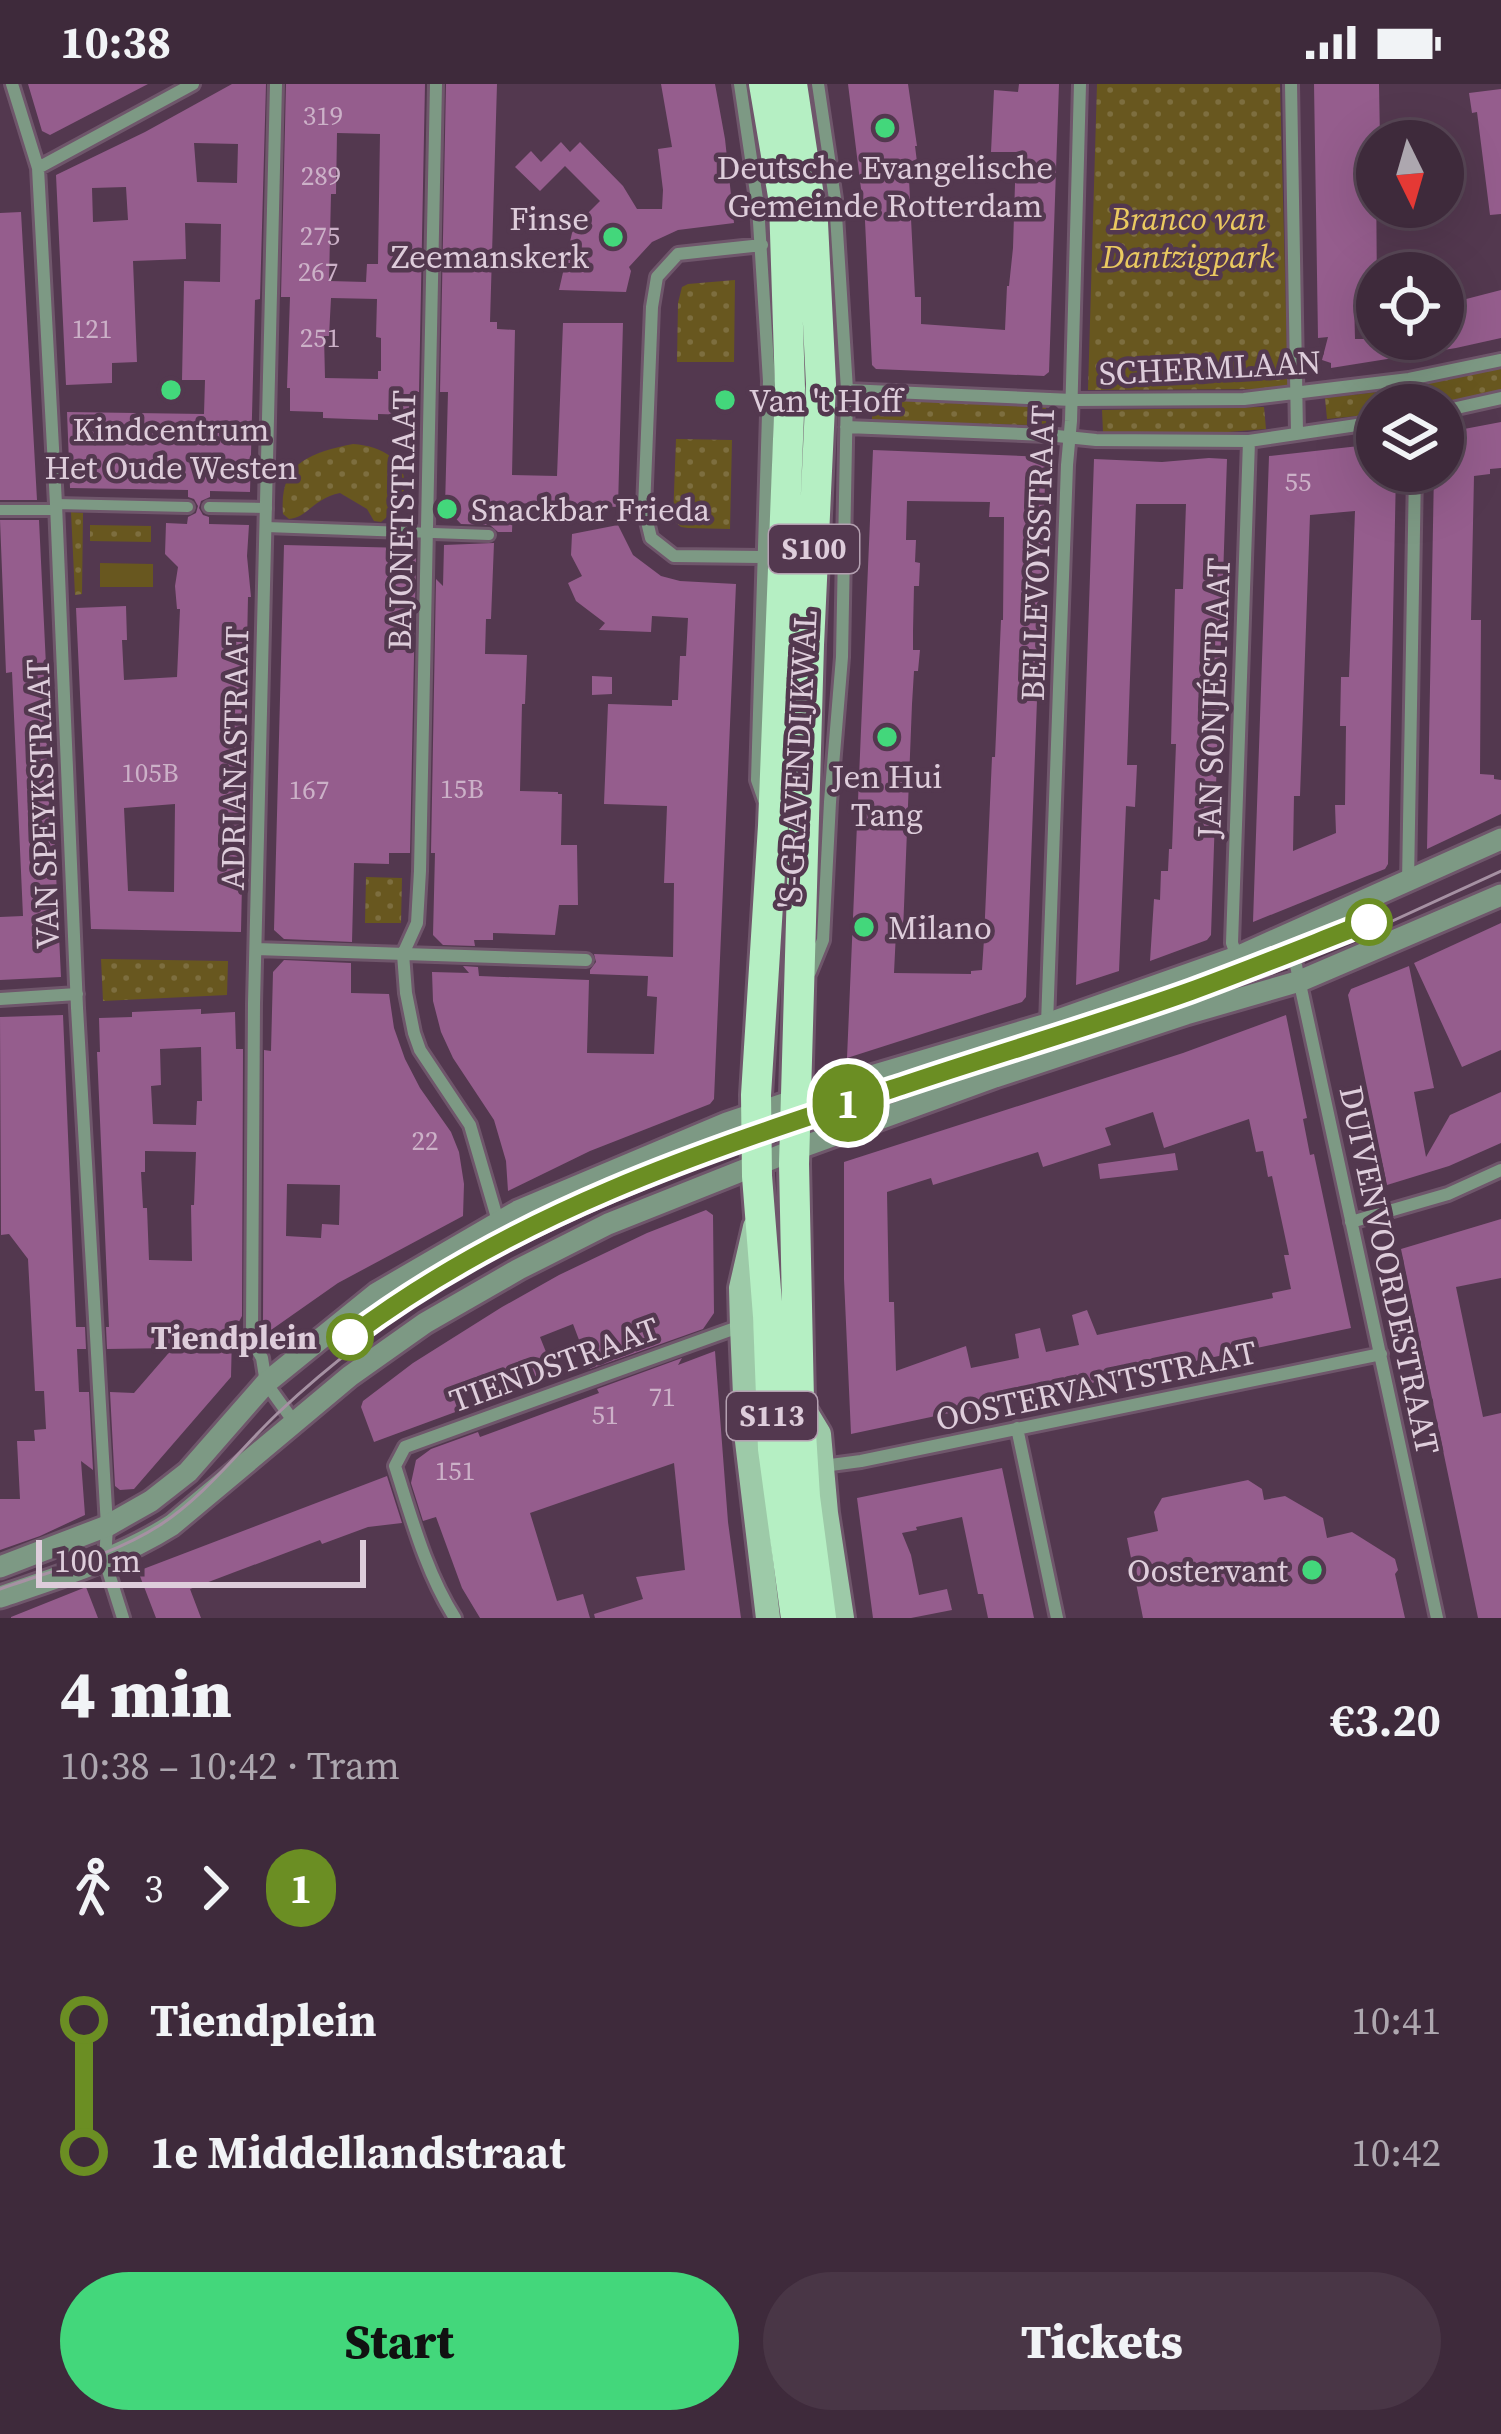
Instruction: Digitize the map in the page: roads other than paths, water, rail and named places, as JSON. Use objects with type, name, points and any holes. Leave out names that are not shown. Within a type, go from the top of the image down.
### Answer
[{"type":"main road","name":"'S-GRAVENDIJKWAL","points":[[756,1114],[790,388],[784,202],[764,84]]},
{"type":"main road","name":"'S-GRAVENDIJKWAL","points":[[792,84],[813,223],[821,384],[794,1150]]},
{"type":"main road","name":"S100","points":[[756,1114],[758,1213],[741,1288],[747,1441],[768,1618]]},
{"type":"main road","name":"S100","points":[[794,1150],[799,1401],[819,1434],[842,1618]]},
{"type":"main road","name":"S113","points":[[758,1213],[773,1449],[796,1618]]},
{"type":"main road","name":"S113","points":[[799,1401],[805,1496],[821,1618]]},
{"type":"street","name":"VAN SPEYKSTRAAT","points":[[12,84],[38,168],[76,994],[107,1526],[105,1561]]},
{"type":"street","points":[[38,168],[193,84]]},
{"type":"street","name":"ADRIANASTRAAT","points":[[276,84],[252,1330],[285,1430]]},
{"type":"street","name":"BAJONETSTRAAT","points":[[404,954],[417,923],[436,84]]},
{"type":"street","name":"'S-GRAVENDIJKWAL","points":[[740,84],[762,245],[769,381],[757,780],[773,826]]},
{"type":"street","name":"'S-GRAVENDIJKWAL","points":[[798,1003],[823,940],[842,657],[847,390],[836,199],[818,84]]},
{"type":"street","name":"BELLEVOYSSTRAAT","points":[[1047,1024],[1080,84]]},
{"type":"street","points":[[1292,84],[1297,432]]},
{"type":"street","points":[[762,245],[678,254],[657,277],[644,509],[651,538],[674,556],[762,557]]},
{"type":"street","name":"SCHERMLAAN","points":[[847,390],[1072,400],[1244,399],[1409,379],[1501,360]]},
{"type":"street","points":[[1464,406],[1501,398]]},
{"type":"street","name":"SCHERMLAAN","points":[[846,428],[1249,441],[1356,425]]},
{"type":"street","name":"JAN SONJÉSTRAAT","points":[[1237,957],[1232,943],[1249,441]]},
{"type":"street","points":[[1408,883],[1415,492]]},
{"type":"street","points":[[0,510],[188,507]]},
{"type":"street","points":[[209,507],[267,508]]},
{"type":"street","points":[[266,527],[489,535]]},
{"type":"street","points":[[0,1567],[107,1526],[151,1501],[188,1472],[266,1383],[377,1292],[498,1221],[616,1168],[756,1114],[1047,1024],[1237,957],[1501,839]]},
{"type":"street","points":[[0,1597],[105,1561],[172,1525],[350,1376],[424,1323],[608,1224],[794,1150],[1017,1070],[1300,981],[1501,895]]},
{"type":"street","name":"DUIVENVOORDESTRAAT","points":[[1289,933],[1438,1618]]},
{"type":"street","points":[[256,949],[586,960]]},
{"type":"street","points":[[404,954],[406,994],[420,1050],[470,1125],[498,1221]]},
{"type":"street","points":[[0,999],[76,994]]},
{"type":"street","points":[[1351,1222],[1448,1194],[1501,1170]]},
{"type":"street","name":"TIENDSTRAAT","points":[[455,1618],[414,1525],[395,1466],[405,1447],[742,1325]]},
{"type":"street","name":"OOSTERVANTSTRAAT","points":[[821,1466],[861,1462],[1381,1354]]},
{"type":"street","points":[[1017,1428],[1057,1618]]},
{"type":"street","points":[[105,1561],[123,1618]]},
{"type":"tram line","points":[[0,1589],[102,1554],[160,1525],[207,1486],[297,1395],[358,1345],[445,1286],[553,1229],[781,1137],[1268,975],[1501,871]]},
{"type":"tram line","name":"1","points":[[350,1337],[430,1280],[478,1254],[580,1202],[699,1153],[1188,992],[1369,922]]},
{"type":"place","name":"Deutsche Evangelische Gemeinde Rotterdam","points":[[885,128]]},
{"type":"place","name":"Finse Zeemanskerk","points":[[613,237]]},
{"type":"place","name":"Kindcentrum Het Oude Westen","points":[[171,390]]},
{"type":"place","name":"Van 't Hoff","points":[[725,400]]},
{"type":"place","name":"Snackbar Frieda","points":[[447,509]]},
{"type":"place","name":"Jen Hui Tang","points":[[887,737]]},
{"type":"place","name":"Milano","points":[[864,927]]},
{"type":"place","name":"Tiendplein","points":[[350,1337]]},
{"type":"place","name":"Oostervant","points":[[1312,1570]]},
{"type":"park label","name":"Branco van Dantzigpark","points":[[1188,237]]}]
